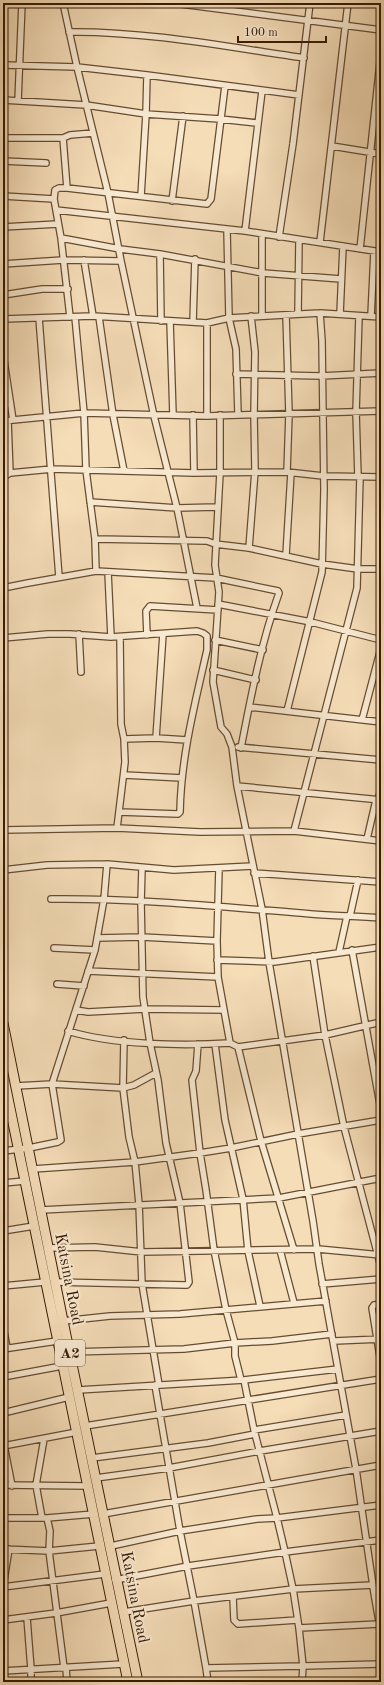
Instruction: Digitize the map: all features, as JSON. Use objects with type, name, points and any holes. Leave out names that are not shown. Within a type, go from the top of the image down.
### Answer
[{"type":"highway","name":"Katsina Road","points":[[3,1023],[138,1682]]},
{"type":"highway","name":"Katsina Road","points":[[3,1074],[7,1107],[18,1149],[94,1514],[123,1664],[128,1682]]},
{"type":"street","points":[[18,101],[22,3]]},
{"type":"street","points":[[63,3],[76,67],[94,133],[108,193],[154,416],[169,472],[197,608]]},
{"type":"street","points":[[173,3],[381,30]]},
{"type":"street","points":[[278,237],[293,144],[310,3]]},
{"type":"street","points":[[320,242],[348,3]]},
{"type":"street","points":[[69,32],[90,32],[161,38],[304,58]]},
{"type":"street","points":[[360,248],[381,52]]},
{"type":"street","points":[[3,65],[76,67],[299,95]]},
{"type":"street","points":[[141,196],[147,75]]},
{"type":"street","points":[[96,571],[95,539],[86,470],[84,413],[73,317],[54,199],[55,190],[59,188],[67,188],[207,204],[211,200],[225,86]]},
{"type":"street","points":[[245,231],[262,91]]},
{"type":"street","points":[[3,100],[86,105],[146,114],[257,123]]},
{"type":"street","points":[[172,201],[183,116]]},
{"type":"street","points":[[3,138],[63,138],[70,135],[94,133]]},
{"type":"street","points":[[63,138],[67,188]]},
{"type":"street","points":[[332,146],[381,154]]},
{"type":"street","points":[[3,161],[46,163]]},
{"type":"street","points":[[3,196],[54,199]]},
{"type":"street","points":[[56,210],[245,231],[381,252]]},
{"type":"street","points":[[3,227],[58,224]]},
{"type":"street","points":[[227,230],[227,266],[230,318],[236,349],[238,414]]},
{"type":"street","points":[[262,234],[262,316]]},
{"type":"street","points":[[61,238],[263,273],[340,279]]},
{"type":"street","points":[[298,314],[299,240]]},
{"type":"street","points":[[340,314],[340,279],[343,246]]},
{"type":"street","points":[[371,316],[374,251]]},
{"type":"street","points":[[160,254],[161,321]]},
{"type":"street","points":[[3,264],[63,260],[121,261]]},
{"type":"street","points":[[84,260],[96,316],[124,471]]},
{"type":"street","points":[[193,322],[195,260]]},
{"type":"street","points":[[3,294],[42,289],[68,289]]},
{"type":"street","points":[[3,319],[96,316],[208,323],[230,318],[251,316],[320,313],[381,317]]},
{"type":"street","points":[[287,711],[321,579],[323,476],[321,376],[322,341],[320,313]]},
{"type":"street","points":[[286,315],[289,414],[289,472],[286,555]]},
{"type":"street","points":[[249,548],[255,471],[255,352],[251,316]]},
{"type":"street","points":[[294,831],[315,754],[345,631],[355,602],[357,588],[359,477],[356,375],[359,316]]},
{"type":"street","points":[[39,318],[48,416],[59,577]]},
{"type":"street","points":[[170,321],[173,415]]},
{"type":"street","points":[[207,416],[208,323]]},
{"type":"street","points":[[3,354],[10,473]]},
{"type":"street","points":[[236,374],[321,376],[381,373]]},
{"type":"street","points":[[8,421],[84,413],[154,416],[207,416],[381,411]]},
{"type":"street","points":[[193,415],[194,473]]},
{"type":"street","points":[[220,415],[220,473],[215,544],[216,578],[219,592],[213,682],[221,727],[227,734],[232,747],[237,786],[262,909],[269,962],[318,1249],[322,1284],[334,1341],[349,1436],[356,1469],[381,1633]]},
{"type":"street","points":[[3,477],[10,473],[52,469],[194,473],[255,471],[289,472],[323,476],[381,477]]},
{"type":"street","points":[[90,502],[177,508],[217,507]]},
{"type":"street","points":[[95,539],[207,541],[215,544],[249,548],[286,555],[322,564],[358,569],[381,569]]},
{"type":"street","points":[[3,588],[96,571],[216,578],[278,591],[279,593],[262,650],[241,748]]},
{"type":"street","points":[[108,572],[111,637]]},
{"type":"street","points":[[147,635],[146,611],[150,606],[197,608],[218,607],[272,614],[311,622],[381,640]]},
{"type":"street","points":[[3,638],[48,634],[79,634],[120,637],[197,631],[207,636],[207,650],[187,740],[182,778],[180,812],[119,812]]},
{"type":"street","points":[[79,634],[81,672]]},
{"type":"street","points":[[156,738],[163,634]]},
{"type":"street","points":[[117,828],[124,775],[124,739],[121,724],[120,637]]},
{"type":"street","points":[[215,640],[262,650]]},
{"type":"street","points":[[362,720],[381,648]]},
{"type":"street","points":[[213,670],[256,680]]},
{"type":"street","points":[[249,707],[381,722]]},
{"type":"street","points":[[124,739],[156,738],[187,740]]},
{"type":"street","points":[[232,747],[381,760]]},
{"type":"street","points":[[124,775],[182,778]]},
{"type":"street","points":[[237,786],[379,800]]},
{"type":"street","points":[[367,839],[381,790]]},
{"type":"street","points":[[3,830],[117,828],[247,833],[294,831],[381,841]]},
{"type":"street","points":[[3,870],[47,865],[107,864],[174,870],[253,866]]},
{"type":"street","points":[[3,1151],[28,1148],[58,1142],[61,1140],[52,1084],[95,950],[104,899],[107,864]]},
{"type":"street","points":[[55,1282],[187,1285],[189,1282],[180,1203],[164,1131],[156,1074],[144,1009],[141,902],[142,868]]},
{"type":"street","points":[[219,868],[217,907],[218,977],[230,1043]]},
{"type":"street","points":[[254,873],[381,882]]},
{"type":"street","points":[[339,952],[358,880]]},
{"type":"street","points":[[51,899],[104,899],[381,918]]},
{"type":"street","points":[[97,938],[142,937],[217,941]]},
{"type":"street","points":[[217,960],[269,962],[381,947]]},
{"type":"street","points":[[54,948],[95,950]]},
{"type":"street","points":[[352,950],[381,1110]]},
{"type":"street","points":[[313,956],[325,1035],[344,1127],[358,1182],[380,1255],[381,1267]]},
{"type":"street","points":[[88,971],[142,972],[218,977]]},
{"type":"street","points":[[57,984],[84,986]]},
{"type":"street","points":[[76,1010],[88,1012],[144,1009],[224,1010]]},
{"type":"street","points":[[68,1031],[93,1037],[150,1043],[230,1043],[238,1047],[325,1035],[381,1022]]},
{"type":"street","points":[[124,1040],[123,1088],[129,1137],[135,1162],[142,1252],[142,1284],[146,1315],[153,1349],[159,1414],[208,1682]]},
{"type":"street","points":[[198,1044],[196,1071],[192,1080],[200,1153],[214,1250],[226,1310],[235,1343],[235,1356],[248,1400],[293,1589],[303,1666],[302,1682]]},
{"type":"street","points":[[215,1044],[225,1120],[243,1199],[248,1251],[260,1306]]},
{"type":"street","points":[[238,1047],[261,1140],[294,1250]]},
{"type":"street","points":[[16,1086],[52,1084],[123,1088],[134,1085],[156,1074]]},
{"type":"street","points":[[33,1169],[135,1162],[200,1153],[231,1148],[261,1140],[381,1120]]},
{"type":"street","points":[[41,1210],[279,1198],[381,1178]]},
{"type":"street","points":[[3,1183],[24,1181]]},
{"type":"street","points":[[3,1231],[34,1226]]},
{"type":"street","points":[[48,1248],[95,1248],[142,1252],[318,1249],[380,1255]]},
{"type":"street","points":[[280,1250],[294,1303]]},
{"type":"street","points":[[322,1284],[381,1279]]},
{"type":"street","points":[[3,1286],[45,1282]]},
{"type":"street","points":[[63,1321],[110,1316],[226,1310],[326,1301]]},
{"type":"street","points":[[381,1304],[374,1305],[372,1308],[380,1339],[381,1363]]},
{"type":"street","points":[[3,1326],[5,1349],[57,1341]]},
{"type":"street","points":[[70,1352],[184,1349],[332,1334]]},
{"type":"street","points":[[334,1341],[380,1339]]},
{"type":"street","points":[[3,1377],[62,1366]]},
{"type":"street","points":[[78,1390],[243,1380],[338,1370]]},
{"type":"street","points":[[85,1426],[381,1379]]},
{"type":"street","points":[[3,1413],[70,1397]]},
{"type":"street","points":[[92,1458],[208,1443],[255,1432],[346,1415]]},
{"type":"street","points":[[96,1478],[169,1468],[381,1431]]},
{"type":"street","points":[[12,1486],[4,1444],[44,1439],[76,1432]]},
{"type":"street","points":[[44,1439],[36,1485],[44,1518],[50,1531],[49,1551],[52,1581],[67,1682]]},
{"type":"street","points":[[103,1514],[269,1486],[381,1465]]},
{"type":"street","points":[[3,1486],[87,1486]]},
{"type":"street","points":[[110,1546],[180,1531],[257,1519],[277,1518],[381,1505]]},
{"type":"street","points":[[3,1518],[44,1518],[94,1514]]},
{"type":"street","points":[[99,1546],[49,1551],[6,1549],[3,1587],[52,1581],[106,1578],[117,1580],[188,1566],[381,1540]]},
{"type":"street","points":[[124,1612],[194,1601],[293,1589],[373,1585]]},
{"type":"street","points":[[374,1593],[381,1592]]},
{"type":"street","points":[[233,1597],[234,1620],[238,1624],[297,1620]]},
{"type":"street","points":[[3,1620],[27,1618],[111,1603]]},
{"type":"street","points":[[27,1618],[31,1682]]},
{"type":"street","points":[[299,1628],[379,1624]]},
{"type":"street","points":[[3,1671],[123,1664]]},
{"type":"street","points":[[206,1668],[381,1664]]}]
